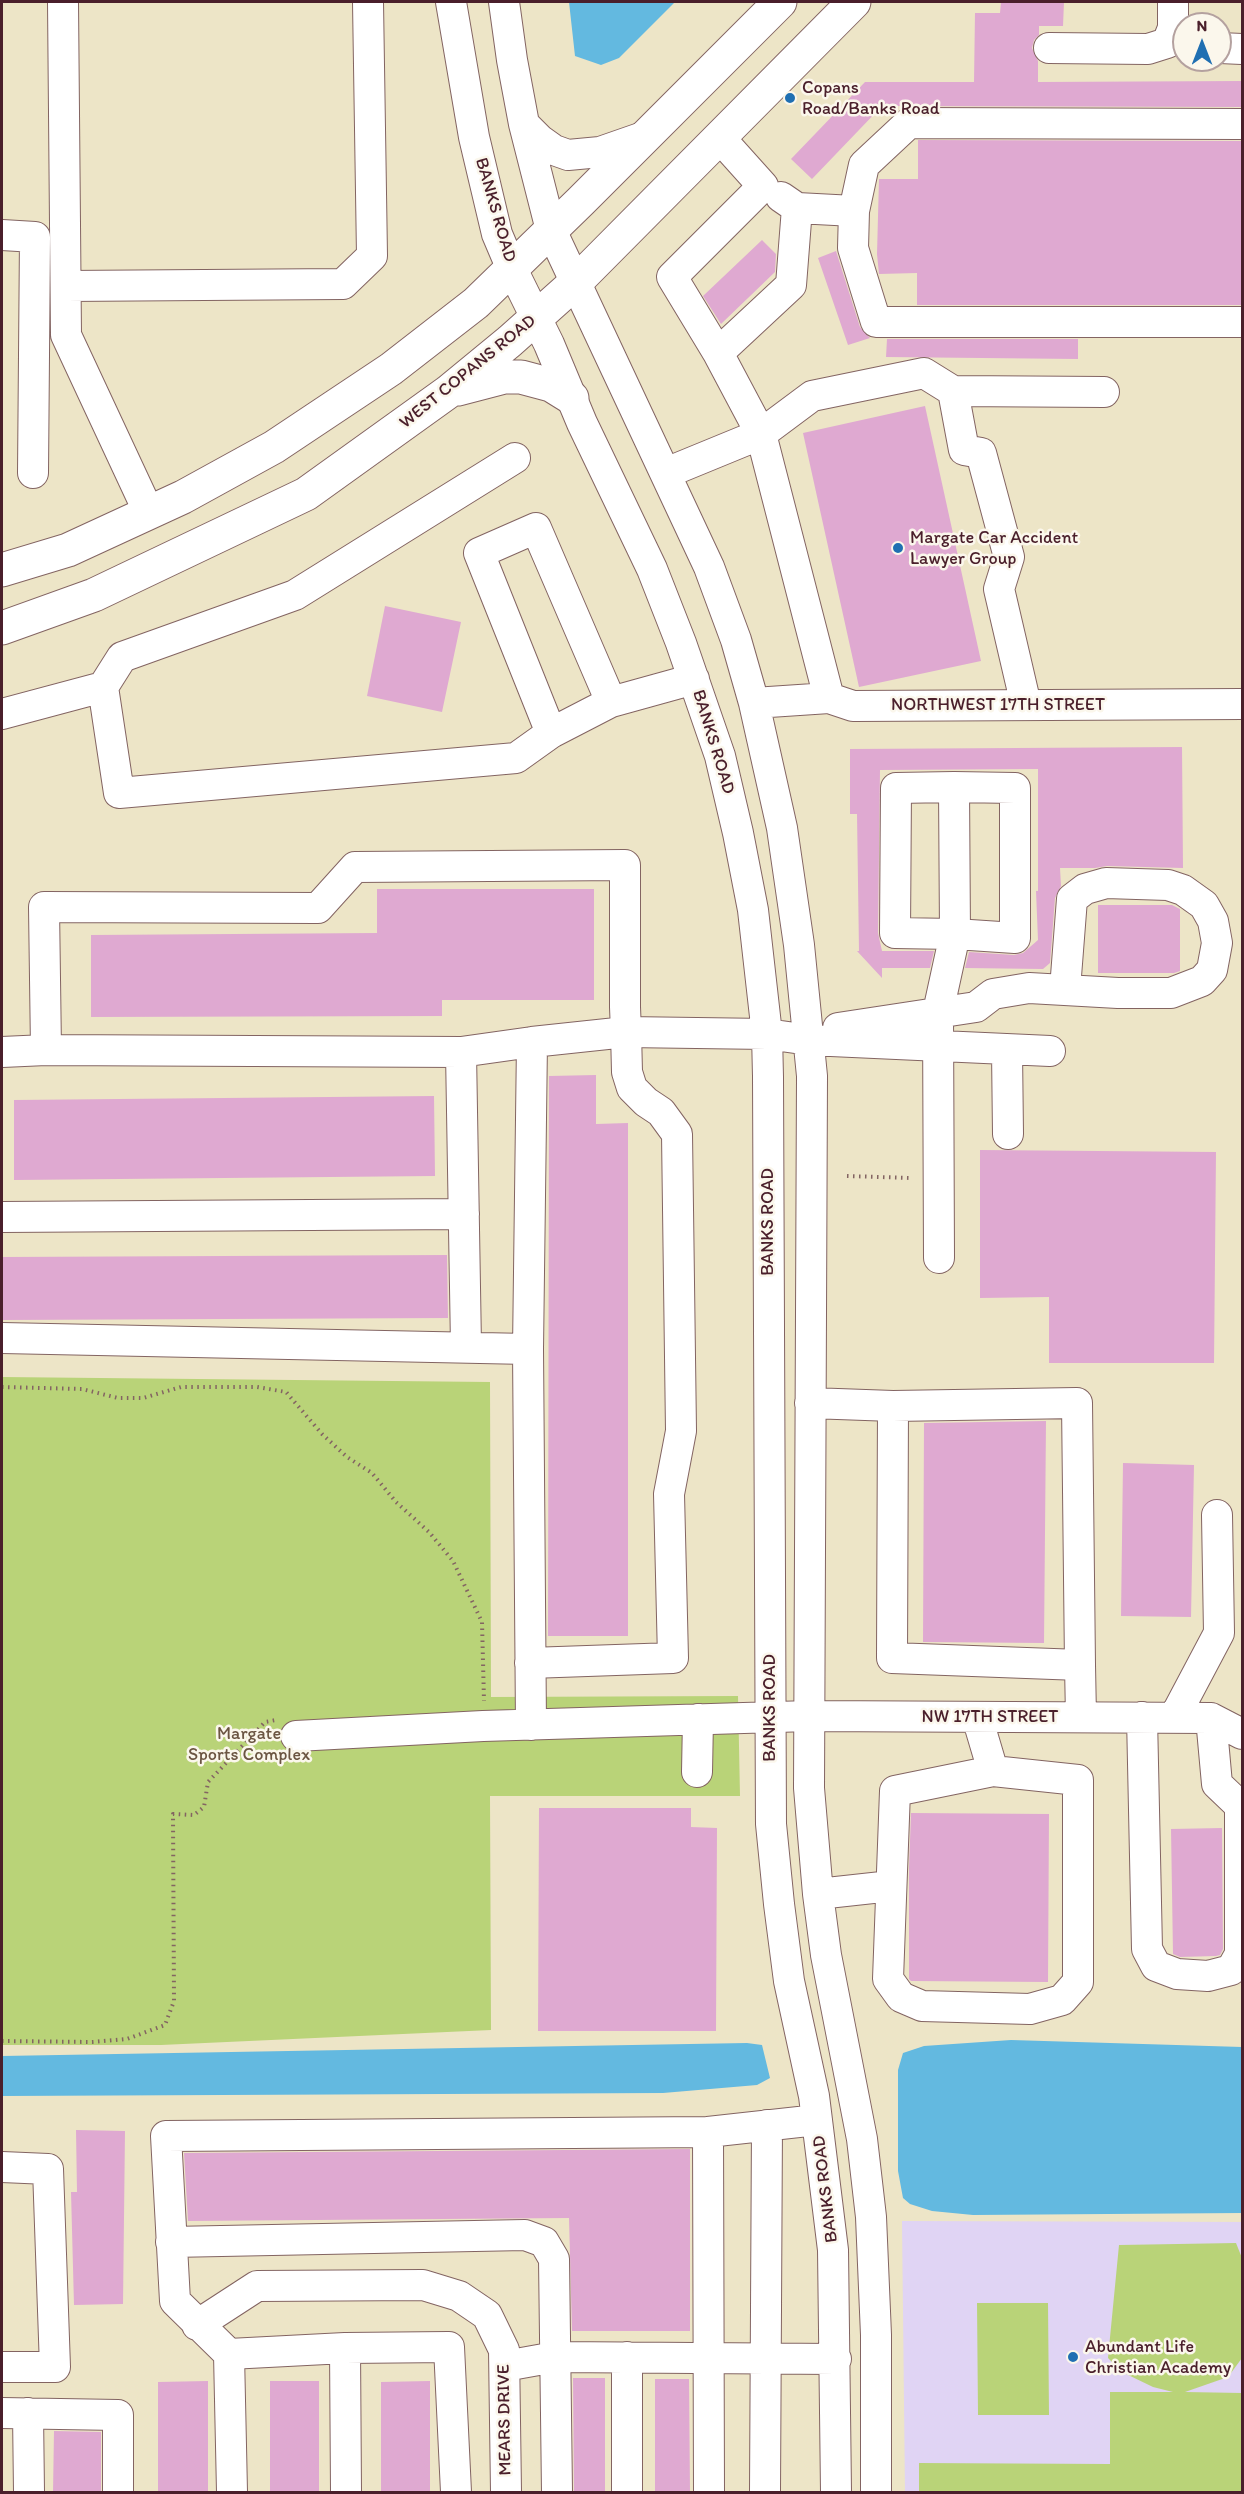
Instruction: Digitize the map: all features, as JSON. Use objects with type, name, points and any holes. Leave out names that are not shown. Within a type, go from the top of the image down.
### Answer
[{"type":"main road","points":[[2,570],[69,550],[183,497],[274,447],[391,369],[476,303],[780,2]]},
{"type":"main road","name":"WEST COPANS ROAD","points":[[2,628],[94,596],[306,494],[448,392],[576,282],[854,2]]},
{"type":"main road","points":[[448,392],[504,377],[521,377],[551,386],[572,399]]},
{"type":"street","points":[[63,2],[66,335],[149,513]]},
{"type":"street","points":[[66,286],[343,284],[372,256],[368,2]]},
{"type":"street","name":"BANKS ROAD","points":[[451,2],[474,137],[497,234],[652,569],[694,679],[720,756],[738,833],[759,949],[767,1034],[771,1824],[789,1981],[818,2120],[833,2250],[836,2493]]},
{"type":"street","points":[[504,2],[524,124],[551,230],[709,567],[736,640],[754,703],[782,828],[799,945],[812,1076],[809,1788],[826,1955],[862,2139],[871,2217],[876,2335],[876,2493]]},
{"type":"street","points":[[1049,48],[1148,49],[1167,43],[1172,33]]},
{"type":"street","points":[[1242,124],[909,123],[864,165],[854,211],[853,248],[876,322],[1242,322]]},
{"type":"street","points":[[524,124],[554,150],[568,155],[600,152],[646,136]]},
{"type":"street","points":[[719,137],[763,186],[797,208],[854,211]]},
{"type":"street","points":[[763,186],[672,277],[718,353],[761,434],[829,698]]},
{"type":"street","points":[[718,353],[791,285],[797,208]]},
{"type":"street","points":[[2,235],[35,237],[33,473]]},
{"type":"street","points":[[666,473],[761,434],[812,396],[924,373],[953,392],[1104,392]]},
{"type":"street","points":[[953,392],[964,450],[981,453],[1009,557],[999,589],[1026,705]]},
{"type":"street","points":[[515,458],[295,595],[122,657],[103,687],[119,793],[516,758],[551,733],[611,702],[694,679]]},
{"type":"street","points":[[551,733],[479,553],[536,528],[611,702]]},
{"type":"street","points":[[2,714],[103,687]]},
{"type":"street","name":"NORTHWEST 17TH STREET","points":[[754,703],[829,698],[853,706],[1242,704]]},
{"type":"street","points":[[939,1258],[938,1012],[955,934],[954,787]]},
{"type":"street","points":[[896,788],[1015,788],[1015,938],[955,934],[895,933],[896,788]]},
{"type":"street","points":[[46,1050],[44,907],[318,908],[356,867],[625,865],[627,1072],[632,1088],[646,1102],[661,1112],[677,1134],[681,1431],[669,1494],[673,1658],[530,1662]]},
{"type":"street","points":[[808,1040],[820,1030],[976,1007],[993,994],[1010,990],[1065,989],[1118,993],[1171,993],[1202,981],[1212,970],[1216,943],[1213,921],[1203,904],[1183,890],[1168,885],[1106,883],[1085,889],[1072,899],[1065,989]]},
{"type":"street","points":[[2,1052],[46,1050],[461,1052],[626,1032],[767,1034],[808,1040],[1050,1052]]},
{"type":"street","points":[[531,1725],[528,1349],[532,1042]]},
{"type":"street","points":[[1007,1051],[1008,1134]]},
{"type":"street","points":[[461,1052],[466,1346]]},
{"type":"street","points":[[2,1216],[464,1214]]},
{"type":"street","points":[[2,1338],[528,1349]]},
{"type":"street","points":[[810,1404],[893,1406],[1077,1404],[1082,1718]]},
{"type":"street","points":[[893,1406],[892,1658],[1080,1665]]},
{"type":"street","points":[[1174,1718],[1219,1633],[1217,1515]]},
{"type":"street","name":"NW 17TH STREET","points":[[286,1728],[531,1725],[810,1716],[1211,1718]]},
{"type":"street","points":[[977,1717],[993,1771]]},
{"type":"street","points":[[1142,1718],[1147,1949],[1156,1966],[1177,1974],[1208,1976],[1231,1970],[1240,1954],[1240,1806],[1217,1784],[1211,1718]]},
{"type":"street","points":[[1211,1718],[1242,1734]]},
{"type":"street","points":[[697,1772],[698,1719]]},
{"type":"street","points":[[993,1771],[1078,1780],[1078,1982],[1062,2000],[1030,2008],[922,2006],[901,1997],[888,1979],[895,1791],[993,1771]]},
{"type":"street","points":[[818,1894],[891,1886]]},
{"type":"street","points":[[456,2493],[450,2347],[345,2348],[229,2354],[175,2301],[166,2136],[708,2132],[818,2120]]},
{"type":"street","points":[[765,2493],[767,2125]]},
{"type":"street","points":[[708,2132],[709,2493]]},
{"type":"street","points":[[2,2168],[48,2169],[54,2367],[2,2367]]},
{"type":"street","points":[[171,2242],[525,2235],[544,2242],[554,2259],[557,2493]]},
{"type":"street","name":"MEARS DRIVE","points":[[197,2325],[257,2286],[423,2285],[459,2296],[487,2315],[504,2350],[506,2493]]},
{"type":"street","points":[[345,2348],[346,2493]]},
{"type":"street","points":[[229,2354],[232,2493]]},
{"type":"street","points":[[505,2366],[555,2357],[836,2359]]},
{"type":"street","points":[[627,2357],[627,2493]]},
{"type":"street","points":[[29,2493],[14,2413],[118,2415],[118,2493]]},
{"type":"path","points":[[847,1176],[912,1178]]},
{"type":"path","points":[[2,1387],[82,1389],[118,1398],[142,1398],[181,1387],[257,1387],[286,1392],[322,1434],[347,1457],[372,1473],[396,1502],[429,1532],[453,1561],[482,1622],[483,1711]]},
{"type":"path","points":[[2,2041],[92,2042],[127,2039],[165,2025],[174,2001],[173,1814],[194,1815],[204,1807],[208,1782],[265,1722],[286,1728]]},
{"type":"shaded area","name":"Abundant Life Christian Academy","points":[[902,2221],[1242,2222],[1242,2492],[905,2492]]},
{"type":"green space","name":"Margate Sports Complex","points":[[2,1377],[490,1382],[491,1697],[738,1696],[740,1796],[490,1796],[491,2030],[161,2045],[2,2045]]},
{"type":"green space","points":[[1236,2243],[1242,2258],[1242,2358],[1228,2377],[1185,2392],[1242,2393],[1242,2492],[919,2492],[919,2463],[1110,2464],[1110,2392],[1173,2392],[1153,2387],[1122,2372],[1108,2358],[1119,2245]]},
{"type":"green space","points":[[977,2303],[1048,2303],[1049,2415],[978,2415]]},
{"type":"water","points":[[569,2],[675,2],[619,58],[601,65],[575,56]]},
{"type":"water","points":[[1011,2040],[1242,2047],[1242,2213],[973,2215],[932,2211],[910,2204],[903,2198],[898,2171],[898,2070],[903,2053],[924,2046]]},
{"type":"water","points":[[747,2043],[762,2045],[770,2078],[757,2085],[663,2093],[2,2096],[2,2056]]},
{"type":"building","points":[[1001,2],[1064,2],[1063,26],[1039,26],[1039,35],[1034,40],[1032,48],[1038,61],[1038,82],[1242,81],[1242,107],[882,106],[812,179],[791,159],[865,82],[974,82],[975,13],[1000,13]]},
{"type":"building","points":[[918,140],[1242,141],[1242,305],[917,305],[917,273],[879,274],[877,254],[879,179],[918,179]]},
{"type":"building","points":[[762,240],[776,254],[775,272],[721,324],[703,296]]},
{"type":"building","points":[[836,251],[860,327],[870,338],[848,345],[818,258]]},
{"type":"building","points":[[887,339],[1078,339],[1078,359],[886,357]]},
{"type":"building","points":[[925,406],[981,661],[859,687],[803,433]]},
{"type":"building","points":[[385,606],[461,622],[442,712],[367,696]]},
{"type":"building","points":[[1182,747],[1183,868],[1107,866],[1060,868],[1061,886],[1055,898],[1050,963],[1043,969],[965,968],[969,952],[1014,955],[1023,953],[1038,940],[1036,891],[1038,891],[1038,769],[880,770],[878,933],[882,951],[934,951],[930,968],[882,968],[882,978],[857,951],[859,951],[857,814],[850,814],[850,749]]},
{"type":"building","points":[[377,889],[594,889],[594,1000],[442,1000],[442,1016],[91,1017],[91,935],[377,933]]},
{"type":"building","points":[[1098,905],[1172,905],[1180,909],[1180,971],[1174,973],[1098,973]]},
{"type":"building","points":[[596,1075],[596,1124],[628,1123],[628,1636],[548,1636],[549,1076]]},
{"type":"building","points":[[434,1096],[435,1176],[14,1180],[14,1100]]},
{"type":"building","points":[[980,1150],[1216,1152],[1214,1363],[1049,1363],[1049,1297],[980,1298]]},
{"type":"building","points":[[447,1255],[448,1318],[2,1320],[2,1257]]},
{"type":"building","points":[[1046,1421],[1044,1643],[923,1642],[924,1423]]},
{"type":"building","points":[[1123,1463],[1194,1465],[1191,1617],[1121,1616]]},
{"type":"building","points":[[539,1808],[691,1808],[691,1827],[717,1828],[716,2031],[538,2031]]},
{"type":"building","points":[[911,1813],[1049,1814],[1048,1982],[911,1981],[909,1979]]},
{"type":"building","points":[[1222,1828],[1223,1949],[1220,1955],[1216,1956],[1180,1957],[1173,1954],[1171,1829]]},
{"type":"building","points":[[76,2130],[125,2131],[123,2304],[74,2305],[71,2192],[77,2192]]},
{"type":"building","points":[[690,2149],[690,2331],[572,2331],[569,2218],[188,2221],[184,2153]]},
{"type":"building","points":[[573,2378],[605,2378],[605,2493],[574,2493]]},
{"type":"building","points":[[655,2379],[689,2379],[690,2493],[655,2493]]},
{"type":"building","points":[[208,2381],[208,2493],[158,2493],[158,2382]]},
{"type":"building","points":[[270,2381],[319,2381],[319,2493],[270,2493]]},
{"type":"building","points":[[430,2381],[430,2493],[381,2493],[381,2382]]},
{"type":"building","points":[[54,2431],[101,2432],[101,2493],[53,2493]]},
{"type":"place","name":"Copans Road/Banks Road","points":[[790,98]]},
{"type":"place","name":"Margate Car Accident Lawyer Group","points":[[898,548]]},
{"type":"place","name":"Abundant Life Christian Academy","points":[[1073,2357]]}]
